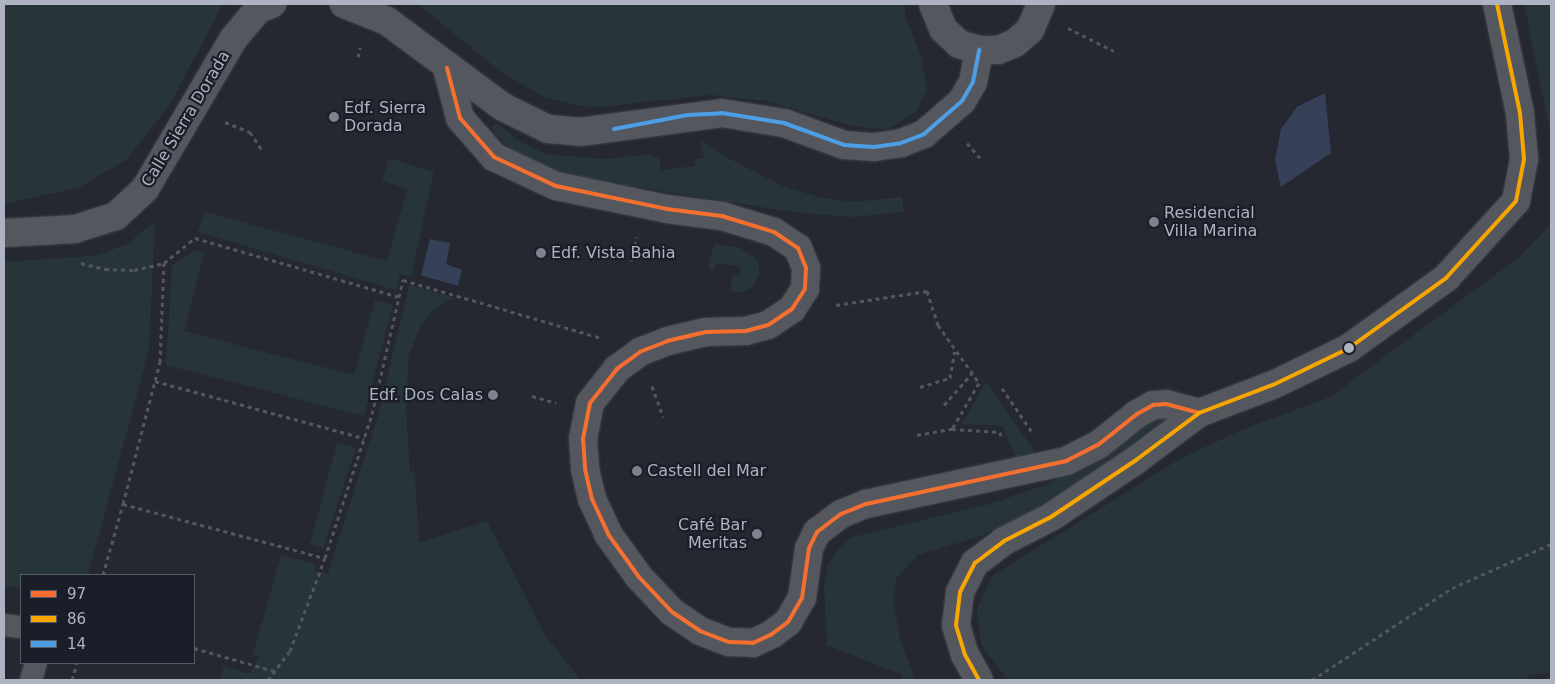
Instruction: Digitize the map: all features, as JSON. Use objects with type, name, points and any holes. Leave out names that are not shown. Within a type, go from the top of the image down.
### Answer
[{"type":"street","name":"Calle Sierra Dorada","points":[[4,233],[75,229],[116,216],[145,189],[234,38],[258,9],[272,4]]},
{"type":"street","points":[[344,4],[387,22],[447,68],[504,107],[548,129],[580,132],[722,113],[784,123],[844,145],[874,147],[916,137],[944,120],[962,101],[972,82],[979,50]]},
{"type":"street","points":[[933,4],[943,30],[959,44],[979,50],[998,50],[1015,43],[1030,30],[1040,9]]},
{"type":"street","points":[[979,680],[965,655],[956,625],[960,592],[975,564],[1004,541],[1051,517],[1136,460],[1199,413],[1275,384],[1349,348],[1446,278],[1516,201],[1524,159],[1520,113],[1497,4]]},
{"type":"street","points":[[447,68],[460,118],[494,157],[556,186],[660,208],[722,216],[774,232],[798,248],[806,268],[805,288],[792,309],[768,325],[746,332],[706,332],[668,341],[628,361],[617,369],[590,403],[583,438],[584,469],[592,499],[608,534],[638,578],[672,612],[700,631],[729,642],[753,642],[772,634],[788,622],[802,598],[809,548],[818,532],[841,514],[866,504],[1052,465],[1098,445],[1137,414],[1153,405],[1166,404],[1199,413]]},
{"type":"lane","points":[[4,625],[20,626]]},
{"type":"lane","points":[[31,680],[36,664]]},
{"type":"path","points":[[1040,9],[1114,50]]},
{"type":"path","points":[[194,108],[250,132],[262,150]]},
{"type":"path","points":[[79,256],[81,266],[134,270],[164,263],[195,238],[399,297]]},
{"type":"path","points":[[103,574],[124,504],[160,362],[164,263]]},
{"type":"path","points":[[268,680],[290,651],[326,558],[364,438],[403,280],[617,343],[628,361]]},
{"type":"path","points":[[799,299],[828,307],[927,290],[938,325],[979,383],[952,429]]},
{"type":"path","points":[[920,387],[950,378],[955,350]]},
{"type":"path","points":[[944,405],[972,373]]},
{"type":"path","points":[[155,381],[364,438]]},
{"type":"path","points":[[1002,388],[1052,465]]},
{"type":"path","points":[[917,435],[952,429],[1000,432],[1014,474]]},
{"type":"path","points":[[124,504],[326,558]]},
{"type":"path","points":[[1312,680],[1452,588],[1551,544]]},
{"type":"path","points":[[195,648],[274,671]]},
{"type":"path","points":[[72,680],[77,664]]},
{"type":"shaded area","points":[[4,4],[223,4],[169,106],[126,160],[78,188],[4,204]]},
{"type":"shaded area","points":[[418,4],[904,4],[906,17],[921,56],[927,89],[916,112],[887,130],[852,126],[766,101],[711,95],[590,108],[544,97],[501,72]]},
{"type":"shaded area","points":[[1525,4],[1551,4],[1551,135],[1529,30]]},
{"type":"shaded area","points":[[497,123],[519,141],[545,154],[606,159],[649,154],[653,158],[659,157],[661,170],[695,166],[695,159],[704,158],[701,140],[724,156],[785,187],[819,197],[853,202],[902,197],[904,212],[853,217],[792,212],[555,174],[515,153],[494,133],[491,127]]},
{"type":"shaded area","points":[[389,158],[434,172],[411,277],[400,274],[396,290],[198,232],[205,212],[387,261],[407,189],[382,181]]},
{"type":"shaded area","points":[[1551,219],[1551,673],[1528,675],[1526,680],[1008,680],[981,645],[977,609],[992,576],[1178,460],[1241,430],[1330,397],[1519,257],[1549,226]]},
{"type":"shaded area","points":[[155,221],[149,350],[88,574],[20,574],[20,587],[4,586],[4,262],[99,255],[129,243]]},
{"type":"shaded area","points":[[714,244],[739,247],[759,261],[759,275],[752,288],[741,292],[730,291],[733,274],[739,275],[740,266],[716,264],[714,270],[708,269]]},
{"type":"shaded area","points":[[195,250],[204,253],[184,331],[354,375],[375,300],[393,305],[364,416],[166,365],[172,266]]},
{"type":"shaded area","points":[[409,285],[455,298],[434,309],[420,326],[409,356],[406,408],[410,472],[415,473],[419,543],[487,521],[545,635],[581,680],[220,680],[224,666],[249,674],[260,656],[253,654],[281,555],[316,564],[314,571],[328,573],[379,412]]},
{"type":"shaded area","points":[[986,382],[1036,453],[1015,457],[1003,426],[962,424]]},
{"type":"shaded area","points":[[1160,414],[1167,414],[1167,422],[1072,488],[1024,516],[981,536],[918,555],[897,577],[893,600],[900,639],[915,680],[902,680],[902,675],[827,645],[824,586],[828,564],[841,546],[853,537],[990,504],[1045,485],[1112,448]]},
{"type":"shaded area","points":[[337,443],[356,448],[323,548],[310,544]]},
{"type":"water","points":[[1325,93],[1331,153],[1281,187],[1275,160],[1281,129],[1297,107]]},
{"type":"water","points":[[430,239],[450,243],[446,264],[462,270],[458,286],[421,275]]},
{"type":"transit line","name":"86","points":[[979,680],[965,655],[956,625],[960,592],[975,563],[1004,541],[1051,517],[1136,460],[1199,413],[1275,384],[1349,348],[1446,278],[1516,201],[1524,159],[1520,113],[1497,4]]},
{"type":"transit line","name":"14","points":[[614,129],[688,115],[722,113],[784,123],[844,145],[874,147],[901,143],[924,134],[962,101],[973,82],[979,50]]},
{"type":"transit line","name":"97","points":[[447,68],[460,118],[494,157],[556,186],[667,209],[722,216],[774,232],[798,248],[806,268],[805,289],[792,309],[768,325],[746,331],[706,332],[668,341],[640,352],[617,369],[590,403],[583,438],[585,469],[592,499],[608,534],[639,577],[672,612],[700,631],[729,642],[753,643],[772,634],[788,622],[802,598],[809,548],[817,532],[841,514],[866,504],[1066,461],[1098,445],[1137,414],[1153,405],[1166,404],[1199,413]]},
{"type":"place","name":"Edf. Sierra Dorada","points":[[334,117]]},
{"type":"place","name":"Residencial Villa Marina","points":[[1154,222]]},
{"type":"place","name":"Edf. Vista Bahia","points":[[541,253]]},
{"type":"place","name":"Edf. Dos Calas","points":[[493,395]]},
{"type":"place","name":"Castell del Mar","points":[[637,471]]},
{"type":"place","name":"Café Bar Meritas","points":[[757,534]]}]
